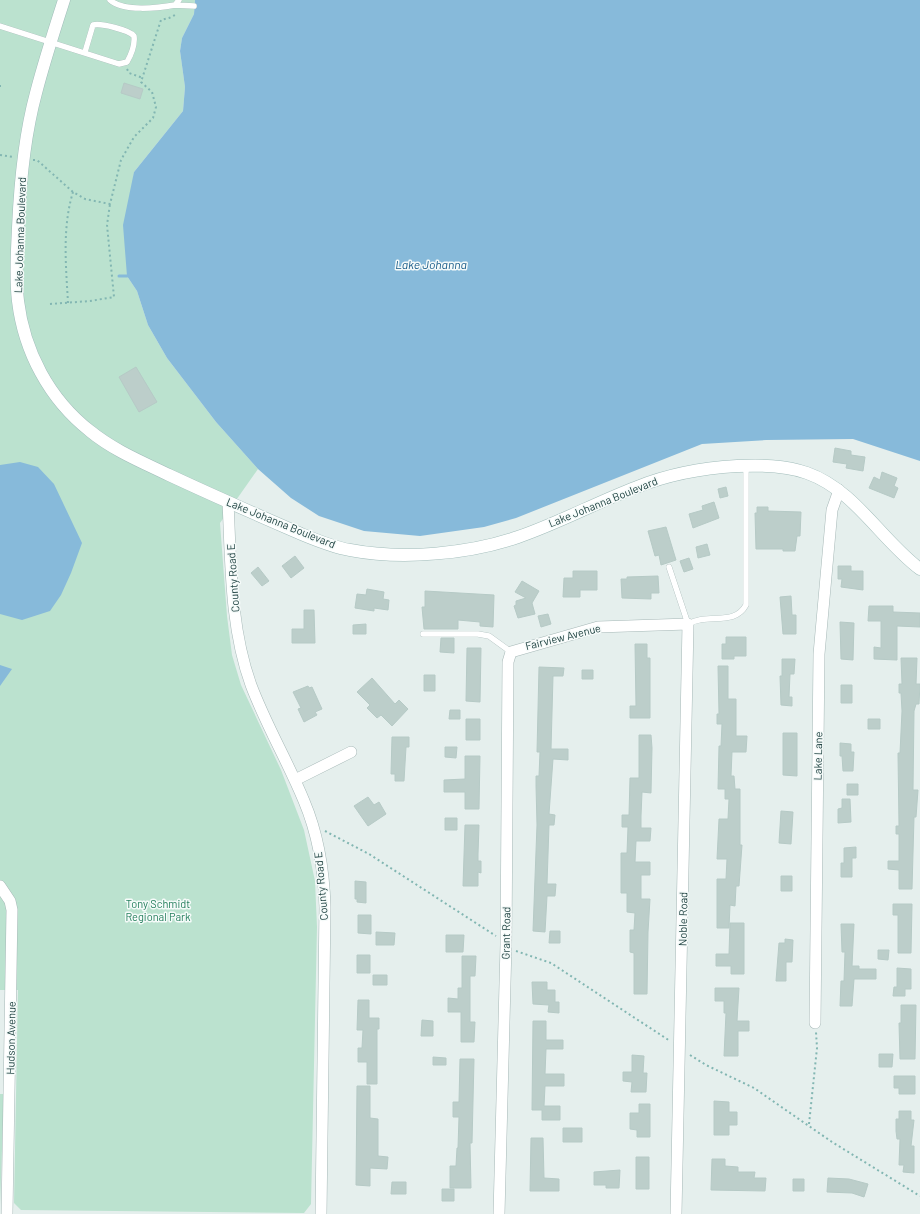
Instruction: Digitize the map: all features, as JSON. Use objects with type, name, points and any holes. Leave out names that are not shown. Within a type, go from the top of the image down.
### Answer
[{"type":"street","name":"Lake Johanna Boulevard","points":[[64,0],[36,94],[28,134],[19,205],[16,268],[17,300],[20,320],[35,363],[56,396],[76,420],[88,430],[130,456],[228,502],[324,543],[351,550],[403,554],[444,552],[490,545],[518,537],[638,486],[698,470],[746,466],[789,468],[808,473],[840,490],[920,569]]},
{"type":"street","name":"Lake Lane","points":[[815,1023],[819,654],[832,510],[840,490]]},
{"type":"street","name":"County Road E","points":[[228,502],[234,602],[243,659],[251,685],[295,780],[312,824],[322,873],[325,907],[321,1214]]},
{"type":"street","name":"Fairview Avenue","points":[[511,652],[598,627],[688,624]]},
{"type":"street","name":"Noble Road","points":[[676,1214],[681,1048],[688,624]]},
{"type":"street","name":"Grant Road","points":[[499,1214],[506,945],[508,662],[511,652]]},
{"type":"street","points":[[295,780],[351,752]]},
{"type":"street","name":"Hudson Avenue","points":[[0,886],[10,901],[12,910],[7,1214]]},
{"type":"lane","points":[[110,0],[121,6],[136,8],[194,6]]},
{"type":"lane","points":[[175,6],[179,0]]},
{"type":"lane","points":[[0,26],[51,41],[119,64],[124,63],[129,59],[135,41],[134,36],[128,31],[102,24],[93,25],[85,52]]},
{"type":"lane","points":[[669,567],[688,624],[696,619],[736,617],[742,612],[746,605],[746,466]]},
{"type":"lane","points":[[423,634],[478,634],[489,636],[511,652]]},
{"type":"path","points":[[50,304],[90,301],[114,297],[108,225],[110,204],[121,160],[134,137],[153,118],[156,107],[152,92],[141,82],[161,20],[181,13]]},
{"type":"path","points":[[124,63],[129,73],[143,78]]},
{"type":"path","points":[[0,155],[10,156]]},
{"type":"path","points":[[37,160],[73,192],[85,199],[110,204]]},
{"type":"path","points":[[68,303],[66,236],[69,206],[73,192]]},
{"type":"path","points":[[312,824],[369,854],[475,921],[494,934],[506,945],[521,954],[550,963],[706,1065],[754,1088],[809,1124],[832,1142],[920,1196]]},
{"type":"path","points":[[809,1124],[817,1048],[815,1023]]},
{"type":"green space","name":"Tony Schmidt Regional Park","points":[[0,0],[195,0],[194,14],[182,38],[180,51],[185,87],[183,111],[134,172],[127,276],[137,291],[148,325],[167,358],[216,422],[258,469],[220,523],[227,616],[232,655],[241,685],[281,770],[304,830],[315,881],[317,927],[311,1204],[304,1213],[21,1210],[14,1203],[18,990],[0,990]]},
{"type":"green space","points":[[0,1094],[4,1094],[0,1205]]},
{"type":"water","name":"Lake Johanna","points":[[195,0],[920,0],[920,461],[853,439],[766,440],[702,444],[516,518],[484,527],[420,536],[364,531],[319,516],[291,498],[258,469],[216,422],[167,358],[148,325],[137,291],[127,276],[123,225],[134,172],[183,111],[185,87],[180,51],[182,38],[194,14]]},
{"type":"water","points":[[20,462],[38,467],[54,484],[82,543],[61,595],[50,611],[22,620],[0,614],[0,465]]},
{"type":"water","points":[[0,665],[12,669],[0,686]]},
{"type":"building","points":[[124,83],[143,89],[140,99],[121,93]]},
{"type":"building","points":[[136,367],[157,402],[139,412],[119,377]]},
{"type":"building","points":[[835,448],[851,451],[851,455],[865,457],[863,471],[846,468],[847,464],[833,462]]},
{"type":"building","points":[[882,472],[897,478],[894,486],[898,488],[894,498],[869,488],[874,477],[880,480]]},
{"type":"building","points":[[726,487],[728,496],[720,498],[718,489]]},
{"type":"building","points":[[714,502],[719,518],[693,528],[689,514],[703,510],[702,506]]},
{"type":"building","points":[[757,507],[768,507],[768,511],[801,512],[800,536],[797,536],[795,551],[783,551],[783,549],[756,549],[755,513],[757,513]]},
{"type":"building","points":[[666,527],[676,560],[661,565],[659,555],[655,556],[648,531]]},
{"type":"building","points":[[707,544],[710,555],[698,558],[696,547]]},
{"type":"building","points":[[295,556],[304,568],[291,578],[282,566]]},
{"type":"building","points":[[689,558],[693,569],[684,572],[680,561]]},
{"type":"building","points":[[838,566],[851,566],[851,571],[863,571],[863,590],[841,587],[842,579],[838,579]]},
{"type":"building","points":[[258,567],[269,581],[262,586],[251,573]]},
{"type":"building","points":[[573,571],[597,571],[597,590],[580,590],[580,597],[563,597],[564,578],[573,578]]},
{"type":"building","points":[[658,576],[659,593],[651,593],[651,599],[622,598],[621,579],[627,579],[627,577]]},
{"type":"building","points":[[522,581],[539,591],[532,603],[535,614],[518,618],[514,606],[516,605],[516,601],[526,598],[515,592]]},
{"type":"building","points":[[367,589],[384,592],[383,599],[389,600],[388,610],[374,608],[374,611],[355,608],[357,594],[366,595]]},
{"type":"building","points":[[425,591],[494,595],[493,627],[480,626],[480,622],[458,620],[458,629],[424,629],[422,607],[425,607]]},
{"type":"building","points":[[791,596],[792,615],[796,615],[796,634],[783,634],[780,597]]},
{"type":"building","points":[[869,606],[893,606],[893,612],[920,613],[920,627],[897,626],[897,660],[874,659],[874,647],[881,648],[881,621],[868,621]]},
{"type":"building","points":[[304,610],[314,610],[315,643],[292,643],[292,629],[304,629]]},
{"type":"building","points":[[548,614],[551,624],[541,627],[538,616]]},
{"type":"building","points":[[840,622],[854,623],[853,660],[841,659]]},
{"type":"building","points":[[366,624],[366,634],[353,634],[353,625]]},
{"type":"building","points":[[726,637],[746,637],[746,656],[734,656],[734,659],[722,659],[722,644],[726,644]]},
{"type":"building","points":[[441,638],[454,638],[454,653],[440,652]]},
{"type":"building","points":[[635,644],[647,644],[647,658],[650,658],[650,718],[630,718],[630,706],[636,706]]},
{"type":"building","points":[[467,648],[481,648],[480,702],[466,701]]},
{"type":"building","points":[[901,658],[917,658],[916,684],[920,684],[919,704],[916,704],[914,711],[913,790],[918,790],[916,817],[914,817],[912,889],[899,889],[899,870],[888,869],[888,861],[899,861],[899,834],[896,834],[896,826],[899,826],[898,753],[900,753],[902,711],[901,693],[899,693],[899,684],[902,684]]},
{"type":"building","points":[[782,659],[795,659],[794,674],[790,674],[789,697],[792,697],[792,706],[781,705],[780,676],[782,676]]},
{"type":"building","points":[[718,666],[728,666],[728,699],[736,699],[736,736],[747,736],[746,752],[732,752],[731,776],[734,776],[735,789],[740,789],[740,845],[742,845],[739,886],[736,886],[735,906],[730,905],[729,928],[717,928],[717,879],[726,879],[727,859],[717,859],[719,819],[728,819],[729,799],[725,799],[725,789],[718,789],[719,746],[721,746],[722,724],[717,724],[717,714],[719,714]]},
{"type":"building","points":[[539,667],[564,668],[563,676],[553,676],[551,749],[568,749],[568,760],[553,759],[549,814],[555,815],[554,825],[549,825],[547,884],[556,884],[555,896],[547,896],[545,932],[533,931],[537,825],[536,776],[539,776],[540,752],[537,752]]},
{"type":"building","points":[[582,670],[593,670],[593,679],[582,679]]},
{"type":"building","points":[[424,675],[435,675],[435,691],[424,691]]},
{"type":"building","points":[[372,678],[395,704],[399,700],[408,709],[392,726],[381,715],[377,718],[367,708],[370,705],[357,692]]},
{"type":"building","points":[[841,685],[852,685],[852,703],[841,703]]},
{"type":"building","points":[[308,686],[309,688],[312,687],[322,709],[315,712],[317,715],[304,722],[298,709],[301,708],[293,692]]},
{"type":"building","points":[[450,710],[460,710],[460,719],[449,719]]},
{"type":"building","points":[[466,719],[480,719],[480,740],[466,740]]},
{"type":"building","points":[[868,719],[880,719],[880,729],[868,729]]},
{"type":"building","points":[[783,733],[797,733],[797,776],[783,775]]},
{"type":"building","points":[[639,735],[651,735],[652,748],[651,793],[642,792],[641,816],[641,828],[651,828],[650,841],[636,841],[635,862],[650,862],[650,875],[641,875],[641,899],[650,899],[647,994],[634,994],[634,953],[630,952],[630,930],[634,930],[635,913],[627,912],[627,893],[621,893],[621,853],[627,853],[628,827],[622,827],[622,815],[629,815],[630,778],[639,778]]},
{"type":"building","points":[[392,737],[409,737],[409,747],[406,747],[404,781],[395,781],[395,774],[391,774]]},
{"type":"building","points":[[840,743],[851,744],[851,752],[854,752],[853,771],[843,771],[842,756],[840,756]]},
{"type":"building","points":[[445,747],[457,747],[456,758],[445,757]]},
{"type":"building","points":[[465,756],[480,756],[479,809],[465,809],[465,792],[444,792],[444,780],[465,779]]},
{"type":"building","points":[[847,784],[858,784],[858,795],[847,795]]},
{"type":"building","points":[[368,797],[374,805],[379,802],[386,814],[368,826],[354,806]]},
{"type":"building","points":[[842,799],[850,799],[851,822],[838,823],[838,809],[842,808]]},
{"type":"building","points":[[781,811],[793,812],[791,844],[779,843]]},
{"type":"building","points":[[445,818],[457,818],[457,830],[445,830]]},
{"type":"building","points":[[465,825],[479,825],[478,861],[481,861],[481,873],[478,872],[478,886],[463,886]]},
{"type":"building","points":[[856,847],[856,858],[852,858],[852,877],[841,877],[841,863],[844,863],[844,848]]},
{"type":"building","points":[[781,876],[792,876],[792,891],[781,891]]},
{"type":"building","points":[[355,881],[366,882],[366,903],[357,902],[357,899],[355,899]]},
{"type":"building","points":[[893,904],[912,904],[911,953],[898,953],[898,915],[893,915]]},
{"type":"building","points":[[358,915],[371,915],[371,934],[358,933]]},
{"type":"building","points":[[730,923],[744,923],[744,974],[731,974],[731,966],[716,966],[716,954],[729,954]]},
{"type":"building","points":[[841,924],[854,924],[852,966],[859,966],[859,969],[876,969],[876,979],[854,979],[852,1006],[840,1006],[841,981],[844,981],[845,952],[842,952]]},
{"type":"building","points":[[550,931],[560,931],[560,943],[549,943]]},
{"type":"building","points":[[376,932],[395,933],[394,945],[376,945]]},
{"type":"building","points":[[446,935],[464,935],[463,952],[446,952]]},
{"type":"building","points":[[785,939],[793,940],[792,962],[786,962],[786,981],[776,981],[779,943],[785,943]]},
{"type":"building","points":[[878,950],[889,950],[888,960],[878,959]]},
{"type":"building","points":[[357,955],[370,955],[370,973],[357,973]]},
{"type":"building","points":[[462,956],[476,956],[475,976],[470,976],[470,1022],[475,1022],[474,1042],[461,1042],[461,1012],[448,1012],[448,998],[458,999],[458,988],[462,988]]},
{"type":"building","points":[[897,968],[911,969],[911,989],[905,989],[905,996],[893,996],[894,987],[897,987]]},
{"type":"building","points":[[373,975],[387,975],[387,985],[373,985]]},
{"type":"building","points":[[532,982],[547,982],[547,990],[555,990],[555,1002],[559,1002],[559,1013],[548,1012],[549,1005],[533,1004]]},
{"type":"building","points":[[715,988],[739,988],[737,1021],[749,1021],[749,1031],[738,1031],[738,1056],[724,1056],[726,1013],[724,1013],[724,1001],[715,1001]]},
{"type":"building","points":[[358,1000],[369,1000],[369,1018],[379,1018],[379,1029],[377,1029],[377,1084],[367,1084],[367,1062],[358,1062],[358,1048],[362,1048],[363,1030],[357,1030]]},
{"type":"building","points":[[901,1005],[916,1005],[915,1059],[900,1059],[899,1023],[901,1023]]},
{"type":"building","points":[[422,1020],[433,1021],[433,1036],[421,1036]]},
{"type":"building","points":[[533,1021],[546,1021],[546,1040],[563,1040],[563,1049],[546,1049],[545,1074],[564,1074],[564,1086],[545,1086],[544,1106],[560,1106],[560,1120],[542,1120],[542,1110],[532,1110]]},
{"type":"building","points":[[879,1054],[893,1054],[892,1067],[879,1067]]},
{"type":"building","points":[[632,1055],[644,1056],[643,1073],[647,1073],[646,1092],[631,1092],[632,1082],[623,1081],[623,1072],[632,1072]]},
{"type":"building","points":[[433,1057],[446,1058],[446,1065],[433,1065]]},
{"type":"building","points":[[460,1059],[474,1059],[472,1143],[470,1143],[471,1188],[450,1188],[450,1166],[456,1166],[458,1148],[459,1117],[453,1117],[453,1102],[459,1102]]},
{"type":"building","points":[[894,1076],[915,1076],[915,1094],[899,1094],[899,1088],[894,1088]]},
{"type":"building","points":[[357,1086],[370,1086],[370,1118],[378,1119],[378,1156],[388,1157],[387,1169],[370,1168],[370,1186],[356,1185]]},
{"type":"building","points":[[714,1101],[729,1102],[729,1112],[737,1112],[737,1125],[729,1125],[729,1135],[714,1135]]},
{"type":"building","points":[[639,1104],[650,1104],[650,1137],[637,1137],[637,1130],[630,1129],[630,1113],[639,1113]]},
{"type":"building","points":[[899,1111],[911,1111],[911,1120],[914,1120],[911,1146],[914,1146],[914,1173],[903,1172],[904,1165],[899,1165],[900,1139],[897,1139],[896,1119],[899,1119]]},
{"type":"building","points":[[563,1128],[582,1128],[582,1142],[563,1142]]},
{"type":"building","points":[[531,1138],[543,1138],[544,1178],[559,1179],[559,1191],[530,1191]]},
{"type":"building","points":[[636,1157],[649,1157],[649,1189],[636,1189]]},
{"type":"building","points":[[712,1159],[725,1159],[725,1166],[738,1167],[738,1172],[755,1172],[754,1178],[766,1178],[765,1191],[711,1190]]},
{"type":"building","points":[[620,1170],[619,1188],[606,1188],[606,1185],[594,1185],[594,1172]]},
{"type":"building","points":[[828,1178],[849,1179],[868,1184],[864,1197],[852,1193],[827,1192]]},
{"type":"building","points":[[793,1179],[804,1179],[804,1191],[793,1191]]},
{"type":"building","points":[[392,1182],[406,1182],[406,1194],[391,1194]]},
{"type":"building","points":[[442,1189],[454,1189],[454,1201],[442,1201]]},
{"type":"waterway","points":[[119,276],[127,276]]}]
